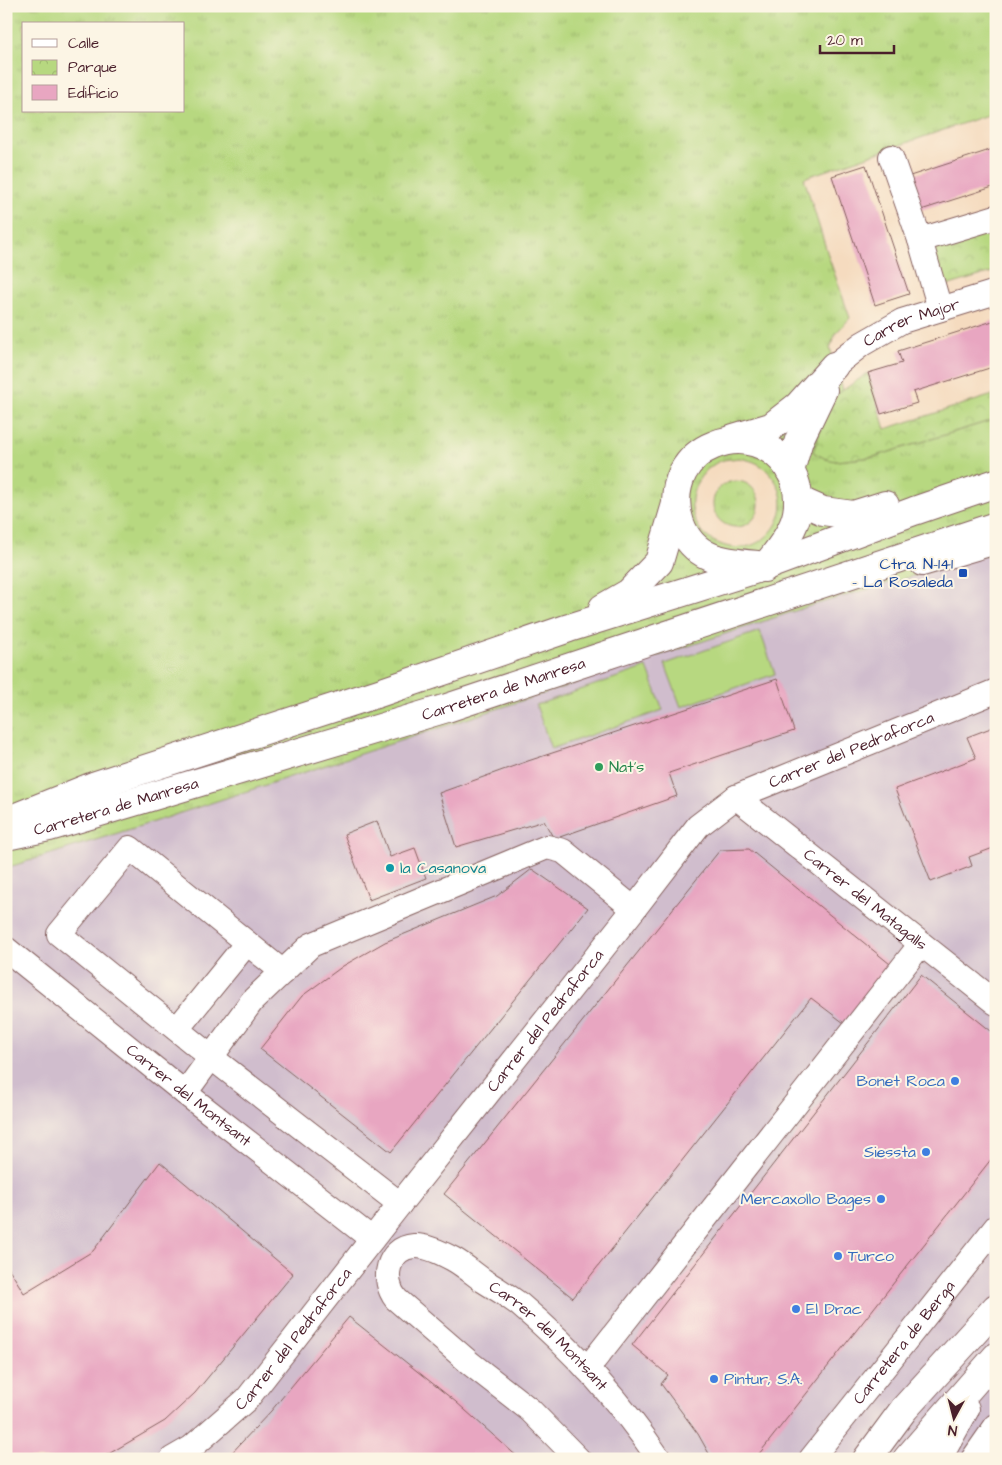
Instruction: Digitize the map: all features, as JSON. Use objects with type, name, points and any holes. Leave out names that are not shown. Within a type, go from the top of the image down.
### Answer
[{"type":"main road","points":[[834,366],[798,406],[772,427],[703,449],[687,464],[678,483],[676,510],[683,531],[694,546],[708,556],[724,562],[766,566],[796,572],[910,536],[957,525],[996,519]]},
{"type":"main road","points":[[790,471],[799,440],[834,366]]},
{"type":"main road","points":[[520,683],[580,652],[732,593],[750,584],[766,566],[792,528],[797,514],[798,493],[795,478],[782,459],[772,450],[754,442],[724,441]]},
{"type":"main road","points":[[798,500],[823,511],[853,515],[888,504],[984,487]]},
{"type":"main road","points":[[6,824],[19,816],[96,785],[370,696],[569,628],[766,566],[984,487]]},
{"type":"main road","points":[[569,628],[629,592],[659,562],[676,504]]},
{"type":"main road","name":"Carretera de Manresa","points":[[6,836],[49,827],[447,708],[996,526]]},
{"type":"main road","points":[[6,852],[49,827]]},
{"type":"main road","points":[[867,1459],[904,1409],[996,1308]]},
{"type":"main road","points":[[907,1459],[995,1358]]},
{"type":"main road","points":[[942,1459],[940,1454],[995,1358]]},
{"type":"street","points":[[891,158],[920,240],[940,309]]},
{"type":"street","points":[[920,240],[996,217]]},
{"type":"street","name":"Carrer Major","points":[[834,366],[862,344],[902,321],[996,292]]},
{"type":"street","points":[[826,582],[858,585],[989,544],[996,534]]},
{"type":"street","name":"Carrer del Pedraforca","points":[[172,1459],[190,1448],[247,1399],[698,826],[736,797],[996,691]]},
{"type":"street","name":"Carrer del Matagalls","points":[[736,797],[996,1003]]},
{"type":"street","points":[[185,1093],[252,1002],[310,945],[547,847],[564,851],[634,909]]},
{"type":"street","points":[[283,972],[130,848],[59,934],[396,1209],[413,1246],[399,1253],[392,1260],[388,1270],[387,1280],[390,1290],[396,1299],[471,1364],[530,1410],[578,1459]]},
{"type":"street","points":[[176,1030],[247,943]]},
{"type":"street","points":[[587,1369],[921,944]]},
{"type":"street","name":"Carrer del Montsant","points":[[6,949],[185,1093],[372,1239]]},
{"type":"street","name":"Carretera de Berga","points":[[811,1459],[996,1227]]},
{"type":"street","name":"Carrer del Montsant","points":[[413,1246],[425,1247],[453,1259],[518,1304],[587,1369],[639,1430],[659,1459]]},
{"type":"street","points":[[349,1269],[387,1280]]},
{"type":"street","points":[[973,1459],[996,1426]]},
{"type":"shaded area","points":[[996,552],[996,1459],[6,1459],[6,868],[150,823],[810,606]]},
{"type":"green space","points":[[6,6],[996,6],[996,112],[804,178],[850,318],[836,333],[830,348],[843,390],[833,397],[826,459],[836,461],[873,457],[996,419],[996,552],[810,606],[150,823],[6,868]],"holes":[[[739,458],[763,467],[774,479],[780,493],[782,507],[778,520],[771,531],[761,540],[749,546],[735,548],[717,543],[703,533],[694,518],[692,509],[694,490],[704,473],[720,461]]]},
{"type":"green space","points":[[996,229],[996,271],[943,287],[931,249]]},
{"type":"green space","points":[[868,373],[885,429],[996,394],[996,419],[873,457],[836,461],[826,459],[813,452],[833,397]]},
{"type":"green space","points":[[736,481],[749,485],[755,491],[759,504],[755,517],[749,523],[736,527],[723,523],[717,517],[713,504],[717,491],[723,485]]},
{"type":"green space","points":[[760,631],[775,674],[681,707],[665,664]]},
{"type":"green space","points":[[647,667],[663,710],[551,749],[536,705]]},
{"type":"building","points":[[996,148],[996,186],[921,210],[910,176]]},
{"type":"building","points":[[866,165],[909,294],[875,305],[832,176]]},
{"type":"building","points":[[996,320],[996,366],[913,392],[917,403],[881,414],[868,373],[902,363],[898,351]]},
{"type":"building","name":"Nat's","points":[[777,679],[794,731],[669,773],[677,796],[554,839],[544,821],[456,847],[439,793],[528,761]]},
{"type":"building","points":[[996,726],[996,847],[969,857],[972,866],[931,882],[895,789],[976,758],[967,737]]},
{"type":"building","name":"la Casanova","points":[[377,821],[390,857],[415,848],[426,878],[369,900],[344,834]]},
{"type":"building","points":[[749,849],[890,964],[844,1023],[811,998],[573,1298],[444,1194],[720,850]]},
{"type":"building","points":[[532,869],[588,908],[391,1152],[260,1049],[302,996],[343,966],[385,942],[497,896]]},
{"type":"building","points":[[921,975],[996,1035],[996,1153],[755,1459],[712,1459],[698,1434],[661,1384],[668,1375],[632,1345]]},
{"type":"building","points":[[160,1162],[293,1274],[195,1393],[165,1421],[100,1459],[6,1459],[6,1264],[24,1293],[93,1251]]},
{"type":"building","points":[[349,1317],[456,1402],[520,1459],[226,1459],[271,1411]]},
{"type":"place","name":"Ctra. N-141 - La Rosaleda","points":[[963,573]]},
{"type":"place","name":"Nat's","points":[[599,767]]},
{"type":"place","name":"la Casanova","points":[[390,868]]},
{"type":"place","name":"Bonet Roca","points":[[955,1081]]},
{"type":"place","name":"Siessta","points":[[926,1152]]},
{"type":"place","name":"Mercaxollo Bages","points":[[881,1199]]},
{"type":"place","name":"Turco","points":[[838,1256]]},
{"type":"place","name":"El Drac","points":[[796,1309]]},
{"type":"place","name":"Pintur, S.A.","points":[[714,1379]]}]
